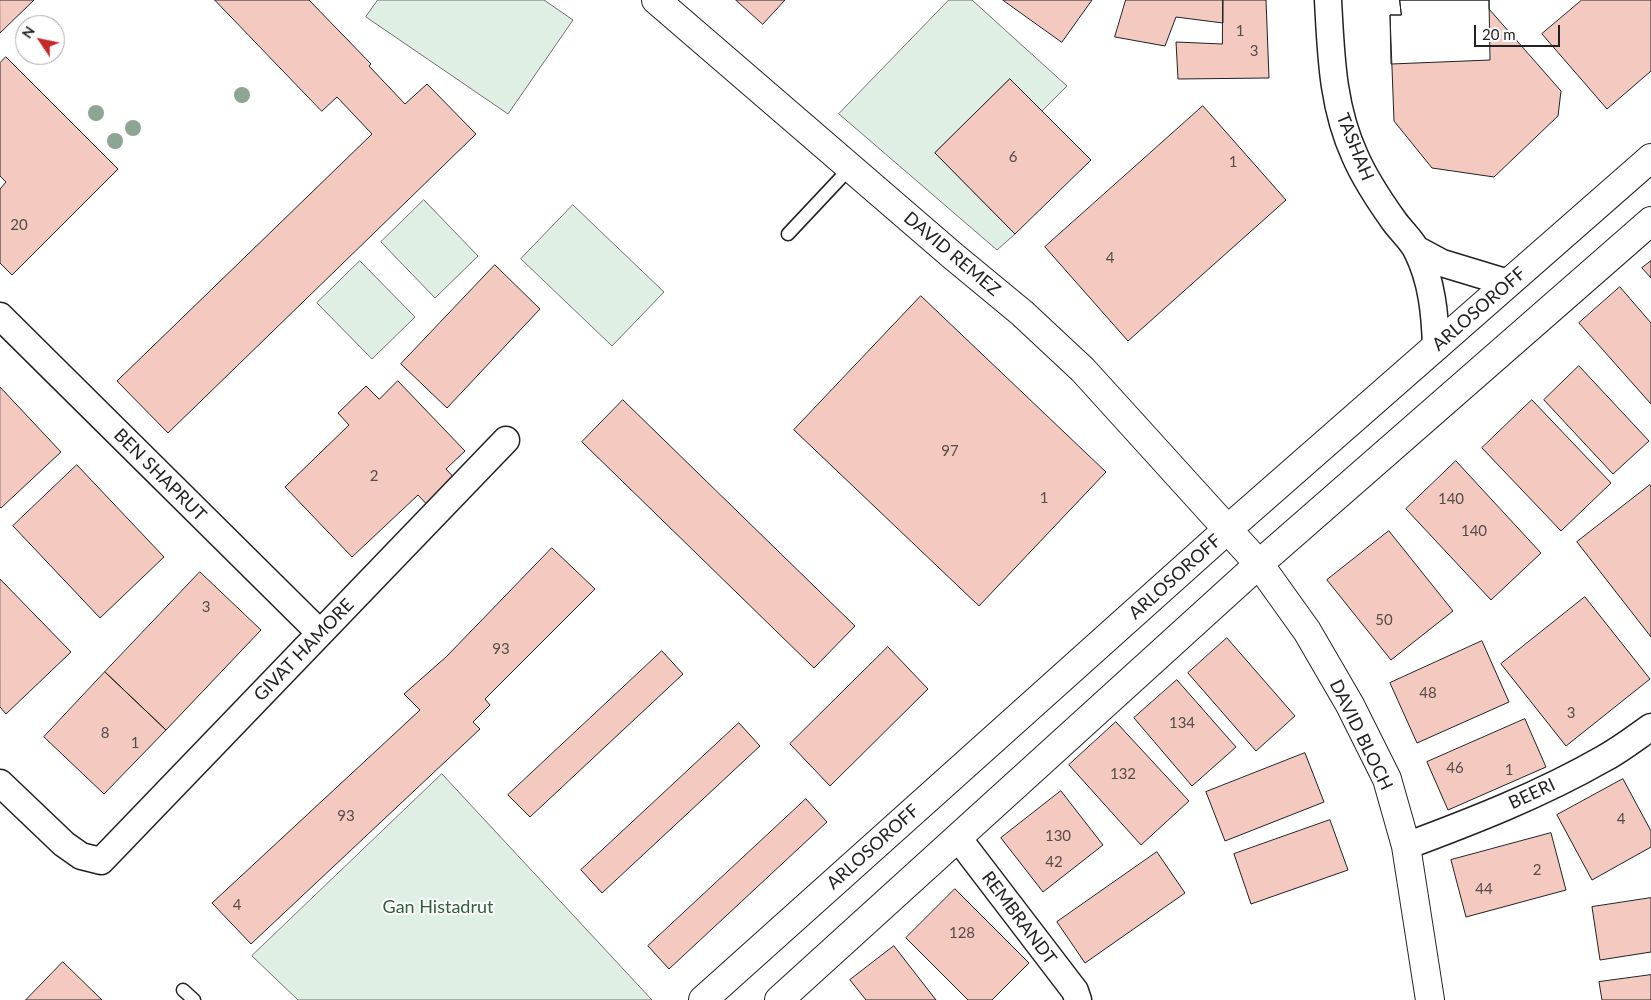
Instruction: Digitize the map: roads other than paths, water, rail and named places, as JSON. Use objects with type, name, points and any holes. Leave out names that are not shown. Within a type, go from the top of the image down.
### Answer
[{"type":"street","name":"DAVID REMEZ","points":[[656,0],[850,168],[1022,312],[1076,364],[1228,530]]},
{"type":"street","name":"TASHAH","points":[[1328,0],[1333,82],[1340,119],[1355,156],[1374,192],[1416,249],[1428,278],[1435,322],[1436,347]]},
{"type":"street","name":"ARLOSOROFF","points":[[703,1000],[1228,530],[1651,158]]},
{"type":"street","points":[[779,1000],[1259,564],[1651,221]]},
{"type":"street","name":"TASHAH","points":[[1416,249],[1442,263],[1508,283]]},
{"type":"street","name":"BEN SHAPRUT","points":[[0,316],[320,633]]},
{"type":"street","name":"GIVAT HAMORE","points":[[0,783],[64,844],[81,856],[101,861],[506,440]]},
{"type":"street","name":"DAVID BLOCH","points":[[1228,530],[1259,564],[1307,631],[1350,705],[1387,779],[1406,846],[1430,1000]]},
{"type":"street","name":"BEERI","points":[[1406,846],[1475,820],[1545,789],[1604,759],[1651,728]]},
{"type":"street","name":"REMBRANDT","points":[[958,838],[1075,991],[1078,1000]]},
{"type":"lane","points":[[788,234],[850,168]]},
{"type":"lane","points":[[183,990],[194,1000]]},
{"type":"park label","name":"Gan Histadrut","points":[[438,907]]}]
